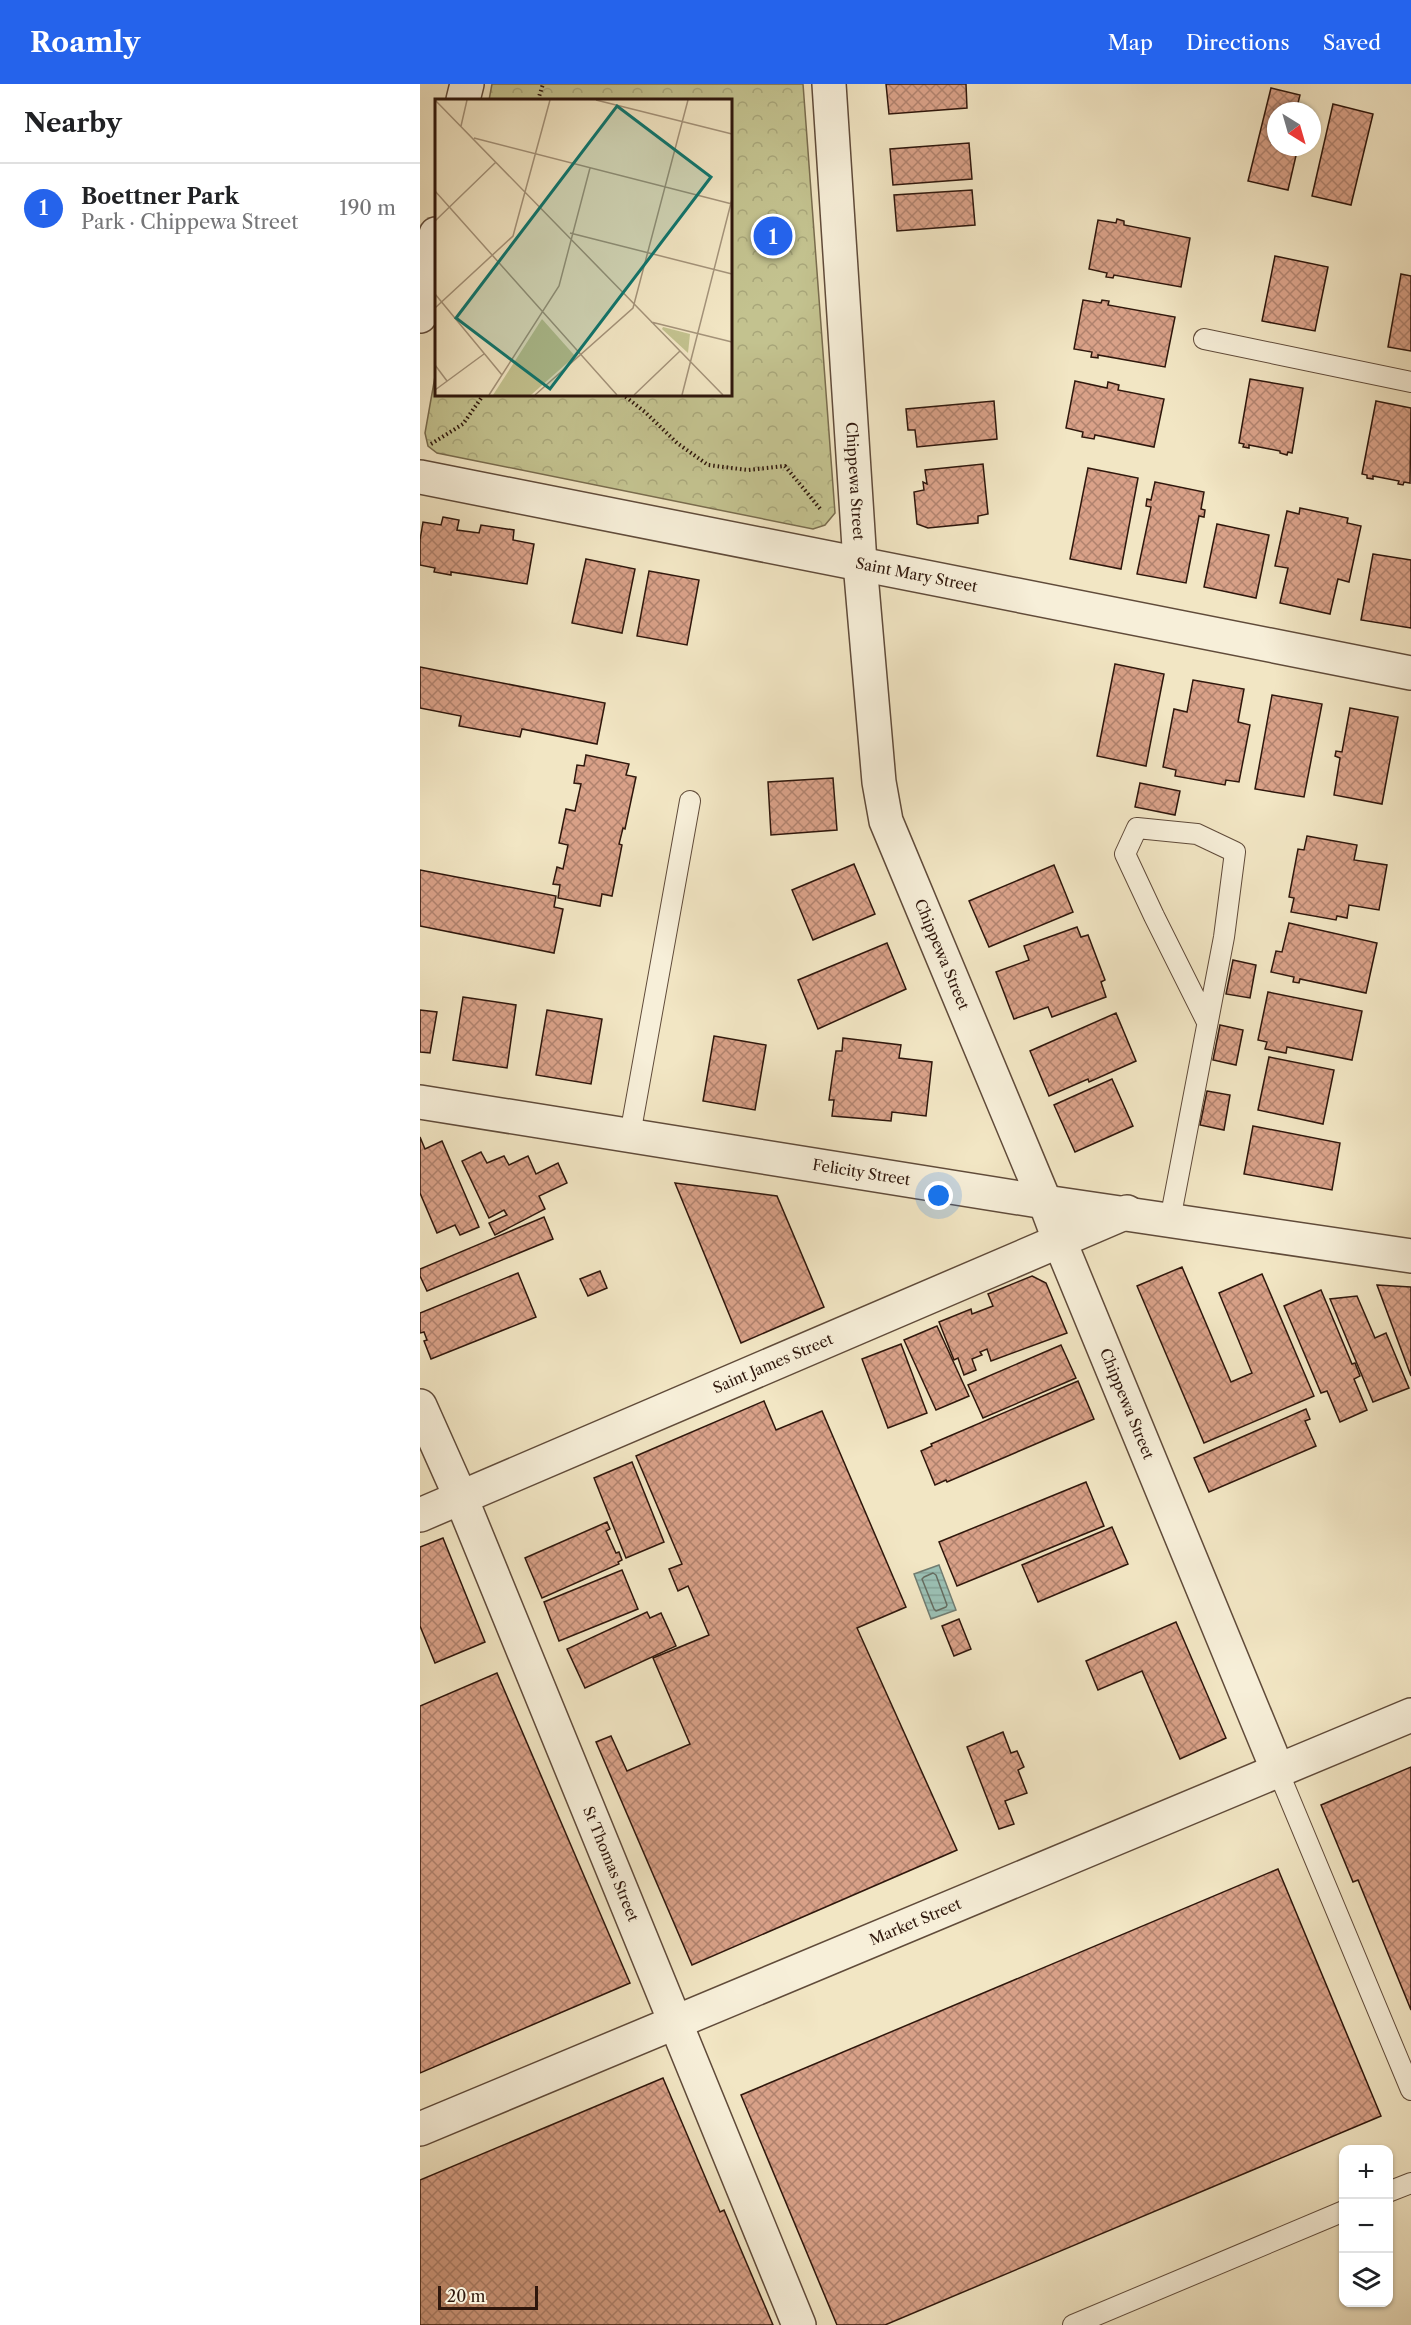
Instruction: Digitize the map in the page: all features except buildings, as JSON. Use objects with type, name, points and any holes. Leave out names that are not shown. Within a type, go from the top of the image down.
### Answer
[{"type":"street","points":[[463,99],[467,84]]},
{"type":"street","name":"Chippewa Street","points":[[829,84],[860,563],[879,782],[886,821],[1278,1771]]},
{"type":"street","points":[[420,316],[435,239]]},
{"type":"street","name":"Saint Mary Street","points":[[420,477],[1411,673]]},
{"type":"street","name":"Felicity Street","points":[[420,1102],[1045,1202],[1127,1212],[1411,1256]]},
{"type":"street","name":"Saint James Street","points":[[420,1515],[1127,1212]]},
{"type":"street","name":"St Thomas Street","points":[[420,1406],[461,1498],[799,2325]]},
{"type":"street","name":"Market Street","points":[[420,2129],[1411,1715]]},
{"type":"lane","points":[[1204,339],[1411,382]]},
{"type":"lane","points":[[630,1135],[690,801]]},
{"type":"lane","points":[[1170,1220],[1224,937],[1235,852],[1197,834],[1137,828],[1125,854],[1207,1022]]},
{"type":"lane","points":[[1278,1771],[1411,2090]]},
{"type":"lane","points":[[1393,2190],[1411,2183]]},
{"type":"lane","points":[[1073,2325],[1339,2213]]},
{"type":"path","points":[[538,99],[543,84]]},
{"type":"path","points":[[429,446],[463,424],[483,396]]},
{"type":"path","points":[[625,396],[677,443],[708,465],[748,470],[785,466],[808,492],[827,519]]},
{"type":"green space","points":[[492,84],[803,84],[835,513],[825,525],[813,529],[437,453],[428,446],[425,433],[435,377],[435,396],[732,396],[732,99],[489,99]]},
{"type":"water","points":[[939,1565],[956,1610],[931,1619],[914,1574]]},
{"type":"place","name":"Boettner Park","points":[[773,236]]}]
